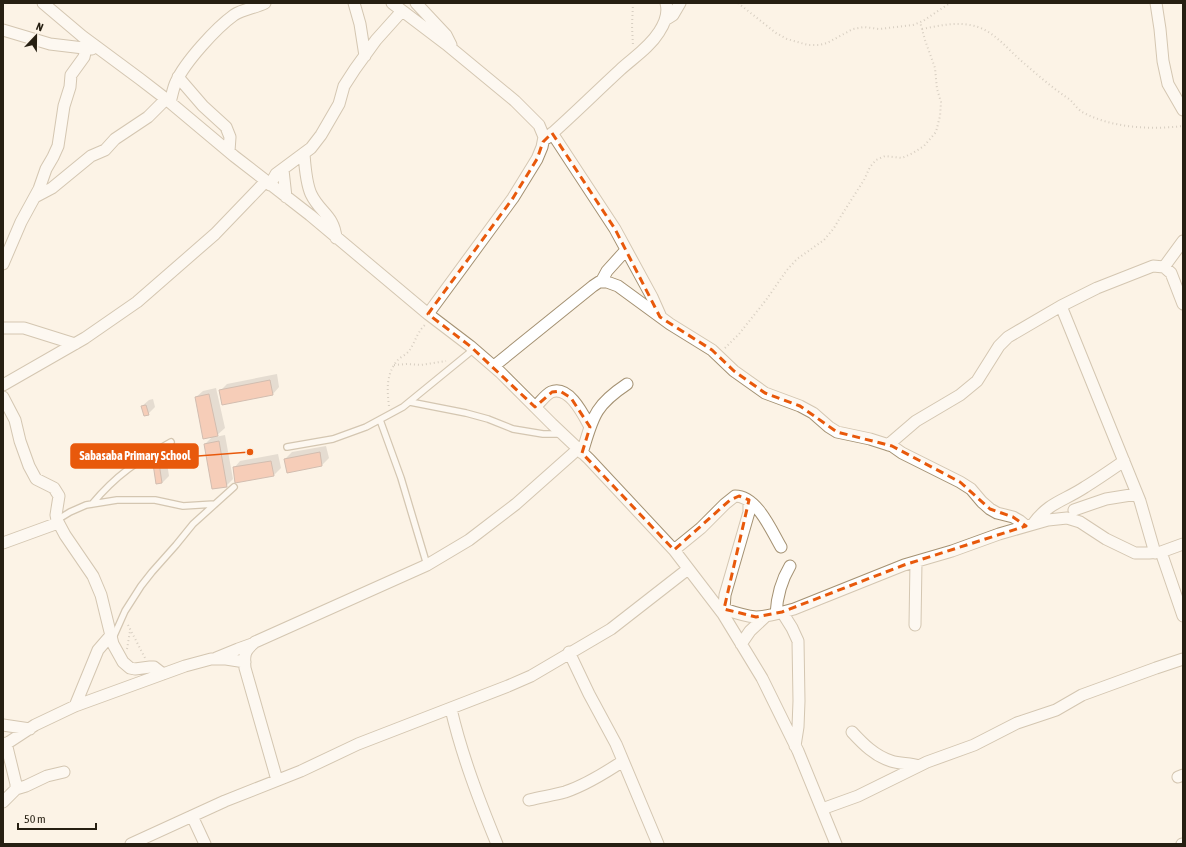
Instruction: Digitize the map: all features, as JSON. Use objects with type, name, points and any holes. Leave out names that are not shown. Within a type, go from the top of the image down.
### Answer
[{"type":"street","points":[[43,3],[82,36],[168,101],[431,317],[494,366],[580,451],[674,550],[721,608],[762,678],[795,746],[836,844]]},
{"type":"street","points":[[235,15],[237,3]]},
{"type":"street","points":[[34,197],[52,188],[91,156],[105,150],[115,139],[148,117],[168,101],[178,77],[199,49],[224,23],[235,15],[265,3]]},
{"type":"street","points":[[354,3],[360,24],[365,56]]},
{"type":"street","points":[[416,3],[446,35],[453,49]]},
{"type":"street","points":[[543,142],[644,49],[659,33],[667,16],[668,9],[666,3]]},
{"type":"street","points":[[665,20],[672,16],[680,3]]},
{"type":"street","points":[[1156,3],[1163,61],[1168,84],[1183,110]]},
{"type":"street","points":[[3,385],[75,344],[137,302],[214,234],[276,174],[311,148],[321,135],[339,104],[344,86],[376,40],[397,6],[453,49],[515,101],[539,125],[544,137],[537,159],[513,198],[431,317]]},
{"type":"street","points":[[3,30],[50,44],[101,50]]},
{"type":"street","points":[[3,264],[21,222],[39,189],[46,169],[58,146],[64,106],[70,87],[71,75],[84,57],[86,48]]},
{"type":"street","points":[[178,77],[203,106],[226,127],[230,137],[229,151]]},
{"type":"street","points":[[552,133],[593,195],[626,250],[652,297],[660,317]]},
{"type":"street","points":[[304,154],[312,195],[323,212],[332,221],[335,227],[336,238]]},
{"type":"street","points":[[283,170],[286,197]]},
{"type":"street","points":[[1164,267],[1183,241]]},
{"type":"street","points":[[601,282],[607,271],[626,250]]},
{"type":"street","points":[[888,445],[916,421],[960,395],[977,382],[999,346],[1008,337],[1061,306],[1097,288],[1152,266],[1164,267],[1171,273],[1183,304]]},
{"type":"street","points":[[494,366],[593,286],[601,282],[608,282],[618,286],[670,324],[712,350],[734,371],[765,394],[800,406],[813,413],[837,432],[870,439],[888,445],[960,482],[971,489],[982,502],[997,513],[1014,517],[1029,525]]},
{"type":"street","points":[[1061,306],[1137,494],[1183,616]]},
{"type":"street","points":[[3,328],[24,328],[75,344]]},
{"type":"street","points":[[16,789],[15,777],[5,744],[30,729],[75,706],[159,671],[214,659],[253,644],[427,565],[469,540],[516,504],[580,451],[593,418],[601,405],[612,394],[627,384]]},
{"type":"street","points":[[535,408],[547,394],[560,391],[571,398],[590,427]]},
{"type":"street","points":[[3,397],[16,420],[20,441],[29,466],[36,479],[54,488],[59,496],[56,515],[58,522],[83,564],[93,576],[101,595],[111,637],[123,662],[130,668],[135,669],[150,667],[159,671]]},
{"type":"street","points":[[1029,525],[1040,513],[1054,503],[1085,488],[1124,461]]},
{"type":"street","points":[[1074,510],[1106,499],[1137,494]]},
{"type":"street","points":[[674,550],[701,528],[735,496],[744,497],[749,500],[764,517],[781,546]]},
{"type":"street","points":[[1068,497],[1080,522]]},
{"type":"street","points":[[721,608],[749,512],[749,500]]},
{"type":"street","points":[[721,608],[756,617],[794,609],[847,587],[916,562],[1048,520],[1067,518],[1080,522],[1106,539],[1135,553],[1158,552],[1183,544]]},
{"type":"street","points":[[3,543],[58,522]]},
{"type":"street","points":[[915,624],[916,562]]},
{"type":"street","points":[[775,614],[781,584],[790,566]]},
{"type":"street","points":[[131,844],[192,816],[301,771],[358,744],[451,709],[530,676],[611,629],[688,569]]},
{"type":"street","points":[[741,644],[750,631],[775,614]]},
{"type":"street","points":[[775,614],[792,628],[798,641],[800,701],[795,746]]},
{"type":"street","points":[[75,706],[98,650],[111,637]]},
{"type":"street","points":[[253,644],[247,649],[245,668],[277,780]]},
{"type":"street","points":[[569,652],[589,694],[616,744],[658,844]]},
{"type":"street","points":[[214,659],[245,662]]},
{"type":"street","points":[[822,809],[858,796],[920,766],[974,745],[1017,723],[1056,710],[1082,695],[1156,668],[1183,660]]},
{"type":"street","points":[[451,709],[457,734],[471,776],[497,844]]},
{"type":"street","points":[[3,725],[30,729]]},
{"type":"street","points":[[852,732],[881,757],[892,761],[920,766]]},
{"type":"street","points":[[529,800],[565,792],[600,776],[623,761]]},
{"type":"street","points":[[3,802],[16,789],[47,776],[64,772]]},
{"type":"street","points":[[192,816],[205,844]]},
{"type":"lane","points":[[287,447],[333,439],[366,427],[380,420],[410,402],[474,349]]},
{"type":"lane","points":[[410,402],[466,413],[524,432],[562,434]]},
{"type":"lane","points":[[380,420],[401,478],[427,565]]},
{"type":"lane","points":[[92,504],[116,478],[171,442]]},
{"type":"lane","points":[[111,637],[141,586],[152,572],[193,524],[234,487]]},
{"type":"lane","points":[[58,522],[70,512],[86,505],[117,500],[155,500],[183,506],[215,504]]},
{"type":"path","points":[[633,3],[632,34],[635,57]]},
{"type":"path","points":[[738,3],[776,34],[808,45],[827,43],[853,29],[864,27],[879,29],[920,22],[950,3]]},
{"type":"path","points":[[717,355],[739,334],[797,259],[824,240],[834,228],[864,180],[870,167],[876,160],[885,156],[902,158],[924,146],[936,132],[940,116],[941,102],[935,68],[920,22]]},
{"type":"path","points":[[922,30],[950,23],[970,24],[984,28],[1054,89],[1071,101],[1080,111],[1125,126],[1168,128],[1183,126]]},
{"type":"path","points":[[390,414],[387,393],[389,377],[394,365],[408,352],[417,335],[431,317]]},
{"type":"path","points":[[394,365],[421,365],[444,361],[456,364]]},
{"type":"path","points":[[123,617],[141,651],[159,671]]},
{"type":"highlighted area","points":[[552,133],[615,229],[660,317],[712,350],[734,371],[765,393],[800,406],[837,432],[892,446],[960,482],[990,509],[1013,517],[1026,526],[904,565],[782,612],[756,617],[724,609],[749,500],[739,496],[730,500],[674,550],[582,453],[590,427],[571,398],[560,391],[552,392],[535,407],[470,346],[428,314],[513,198],[537,159],[543,142]]},
{"type":"building","points":[[270,380],[273,395],[222,405],[219,390]]},
{"type":"building","points":[[209,394],[218,436],[203,439],[195,397]]},
{"type":"building","points":[[146,405],[149,415],[144,416],[141,406]]},
{"type":"building","points":[[219,441],[227,487],[212,489],[204,444]]},
{"type":"building","points":[[320,452],[322,466],[287,473],[284,459]]},
{"type":"building","points":[[158,456],[162,483],[156,484],[152,457]]},
{"type":"building","points":[[271,461],[274,476],[235,483],[233,467]]},
{"type":"place","name":"Sabasaba Primary School","points":[[250,452]]}]
